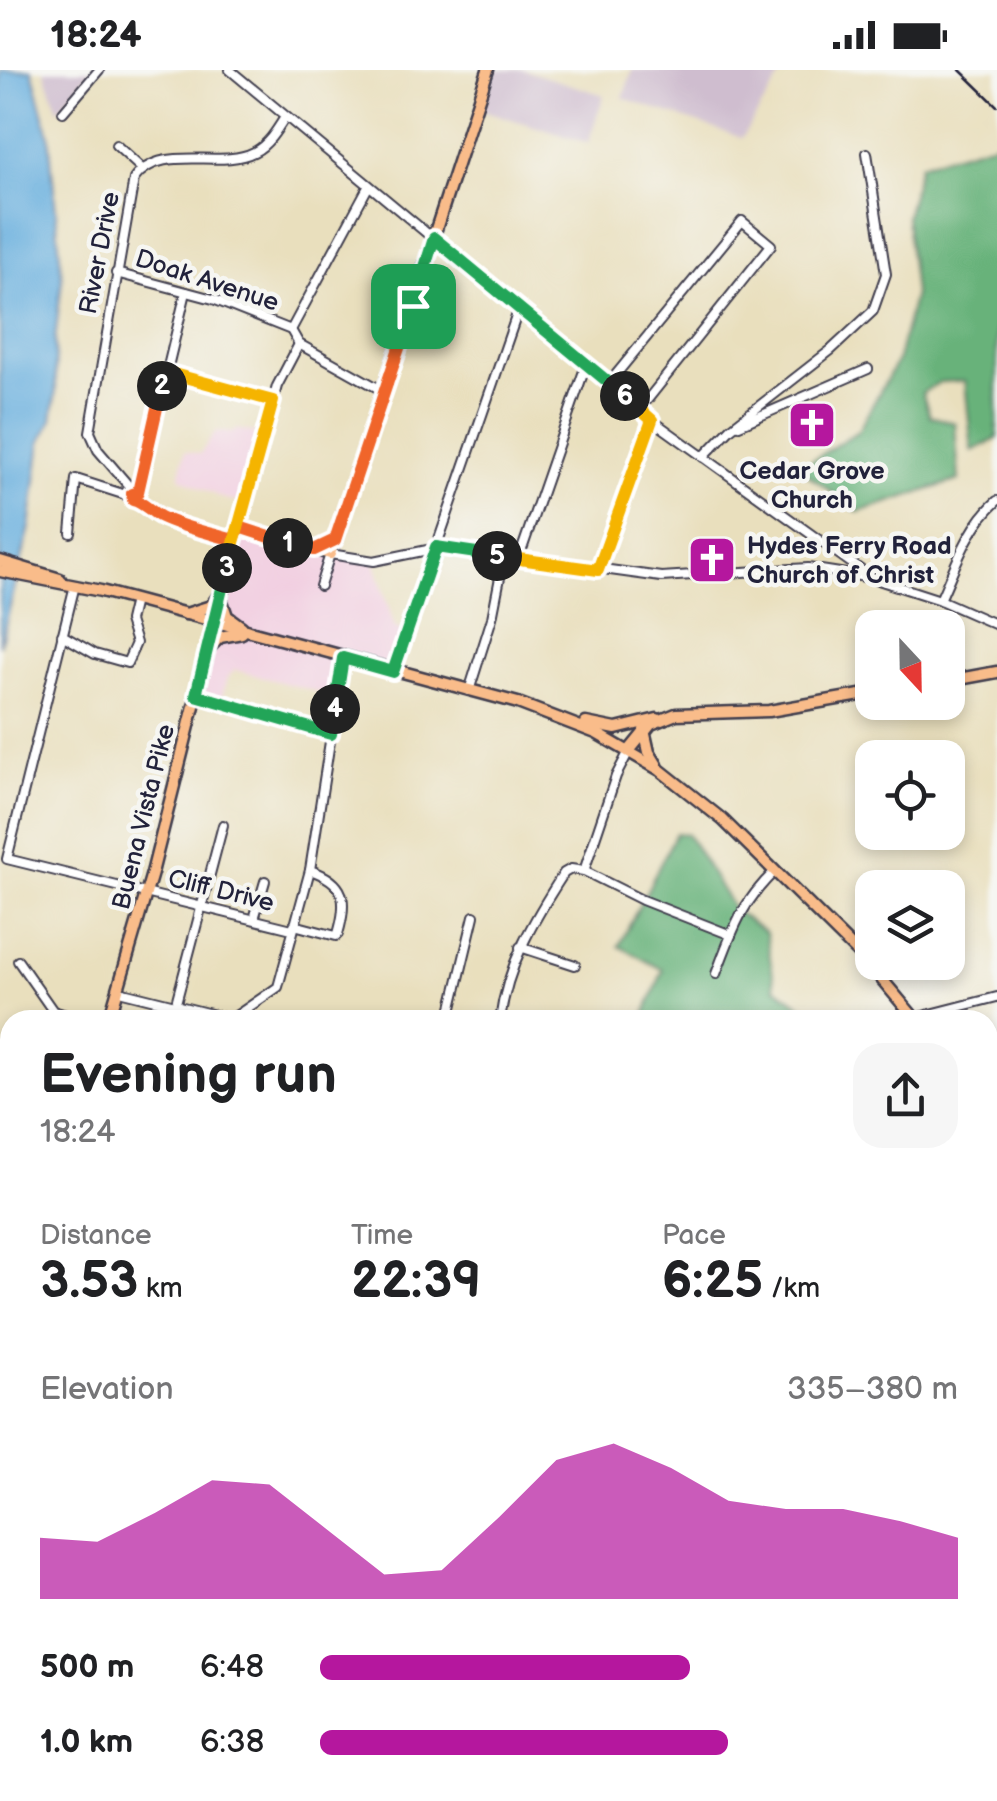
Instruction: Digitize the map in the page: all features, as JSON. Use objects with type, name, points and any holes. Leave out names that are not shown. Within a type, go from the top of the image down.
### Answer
[{"type":"main road","points":[[239,527],[330,554],[488,70]]},
{"type":"main road","name":"Buena Vista Pike","points":[[112,1010],[239,527]]},
{"type":"main road","points":[[230,558],[244,539],[275,539]]},
{"type":"main road","points":[[314,550],[335,540]]},
{"type":"main road","points":[[0,561],[39,576]]},
{"type":"main road","points":[[0,571],[39,576],[134,600],[563,719],[616,729],[676,714],[769,711],[855,697]]},
{"type":"main road","points":[[186,614],[211,606],[222,587]]},
{"type":"main road","points":[[222,587],[221,602],[227,616],[253,633]]},
{"type":"main road","points":[[186,614],[202,630],[207,651]]},
{"type":"main road","points":[[207,651],[222,636],[253,633]]},
{"type":"main road","points":[[965,677],[997,672]]},
{"type":"main road","points":[[563,719],[630,751],[723,820],[886,982],[909,1010]]},
{"type":"main road","points":[[630,751],[644,730],[658,719]]},
{"type":"main road","points":[[644,730],[648,752],[660,770]]},
{"type":"street","points":[[63,112],[99,70]]},
{"type":"street","points":[[230,70],[652,420],[868,578]]},
{"type":"street","name":"River Drive","points":[[234,540],[166,519],[136,495],[98,450],[90,432],[130,194],[142,169],[166,161],[252,154],[264,146],[286,117]]},
{"type":"street","points":[[116,145],[142,169]]},
{"type":"street","points":[[703,457],[731,428],[831,350],[873,311],[886,274],[867,154]]},
{"type":"street","points":[[291,330],[368,186]]},
{"type":"street","points":[[610,383],[742,221],[770,246],[640,409]]},
{"type":"street","name":"Doak Avenue","points":[[116,272],[214,299],[291,330],[299,344],[385,392]]},
{"type":"street","points":[[71,533],[76,479],[136,495],[186,292]]},
{"type":"street","points":[[393,672],[519,308]]},
{"type":"street","points":[[239,527],[276,386],[299,344]]},
{"type":"street","points":[[519,558],[586,365]]},
{"type":"street","points":[[731,428],[868,369]]},
{"type":"street","points":[[166,372],[273,401]]},
{"type":"street","points":[[598,570],[652,420]]},
{"type":"street","points":[[940,600],[973,528],[997,501]]},
{"type":"street","points":[[320,586],[330,554],[374,561],[436,547],[661,578],[808,568],[868,578],[940,600],[997,625]]},
{"type":"street","points":[[469,691],[492,618],[504,557]]},
{"type":"street","name":"Cliff Drive","points":[[75,585],[6,859],[336,936],[345,910],[344,899],[326,875],[310,870]]},
{"type":"street","points":[[62,635],[94,654],[127,663],[136,642],[129,622],[134,600]]},
{"type":"street","points":[[246,1010],[278,987],[310,870],[343,658]]},
{"type":"street","points":[[196,695],[331,734]]},
{"type":"street","points":[[584,871],[616,776],[630,751]]},
{"type":"street","points":[[176,1004],[223,825]]},
{"type":"street","points":[[503,1010],[530,924],[564,873],[571,869],[584,871],[642,900],[731,935]]},
{"type":"street","points":[[716,974],[751,894],[775,871]]},
{"type":"street","points":[[254,919],[265,881]]},
{"type":"street","points":[[450,1010],[474,916]]},
{"type":"street","points":[[520,947],[575,965]]},
{"type":"street","points":[[18,960],[52,1010]]},
{"type":"street","points":[[119,991],[197,1010]]},
{"type":"street","points":[[949,1010],[997,997]]},
{"type":"shaded area","points":[[44,70],[91,70],[58,110]]},
{"type":"shaded area","points":[[495,70],[523,70],[604,95],[588,143],[482,110]]},
{"type":"shaded area","points":[[632,70],[785,70],[742,138],[623,98]]},
{"type":"shaded area","points":[[235,429],[262,434],[244,504],[222,498],[180,474],[185,451],[200,454],[216,431],[233,433]]},
{"type":"shaded area","points":[[239,527],[374,561],[395,628],[407,632],[393,672],[343,658],[337,697],[235,670],[227,678],[221,701],[196,695]]},
{"type":"green space","points":[[997,142],[997,439],[972,451],[965,381],[940,382],[922,393],[930,416],[955,423],[959,480],[858,512],[800,468],[858,431],[898,359],[914,294],[906,217],[920,164]]},
{"type":"green space","points":[[676,833],[687,834],[734,910],[766,933],[775,987],[807,1010],[647,1010],[663,970],[619,946]]},
{"type":"water","points":[[0,70],[32,70],[49,135],[62,278],[52,420],[41,442],[30,527],[0,646]]},
{"type":"railway","points":[[960,70],[997,106]]},
{"type":"place","name":"Cedar Grove Church","points":[[812,425]]},
{"type":"place","name":"Hydes Ferry Road Church of Christ","points":[[712,560]]},
{"type":"route","points":[[413,306],[335,540],[314,550],[239,527],[234,540],[190,528],[133,500],[166,372],[273,401],[234,540],[196,695],[331,734],[343,658],[393,672],[436,547],[598,570],[652,420],[434,238],[413,306]]}]
